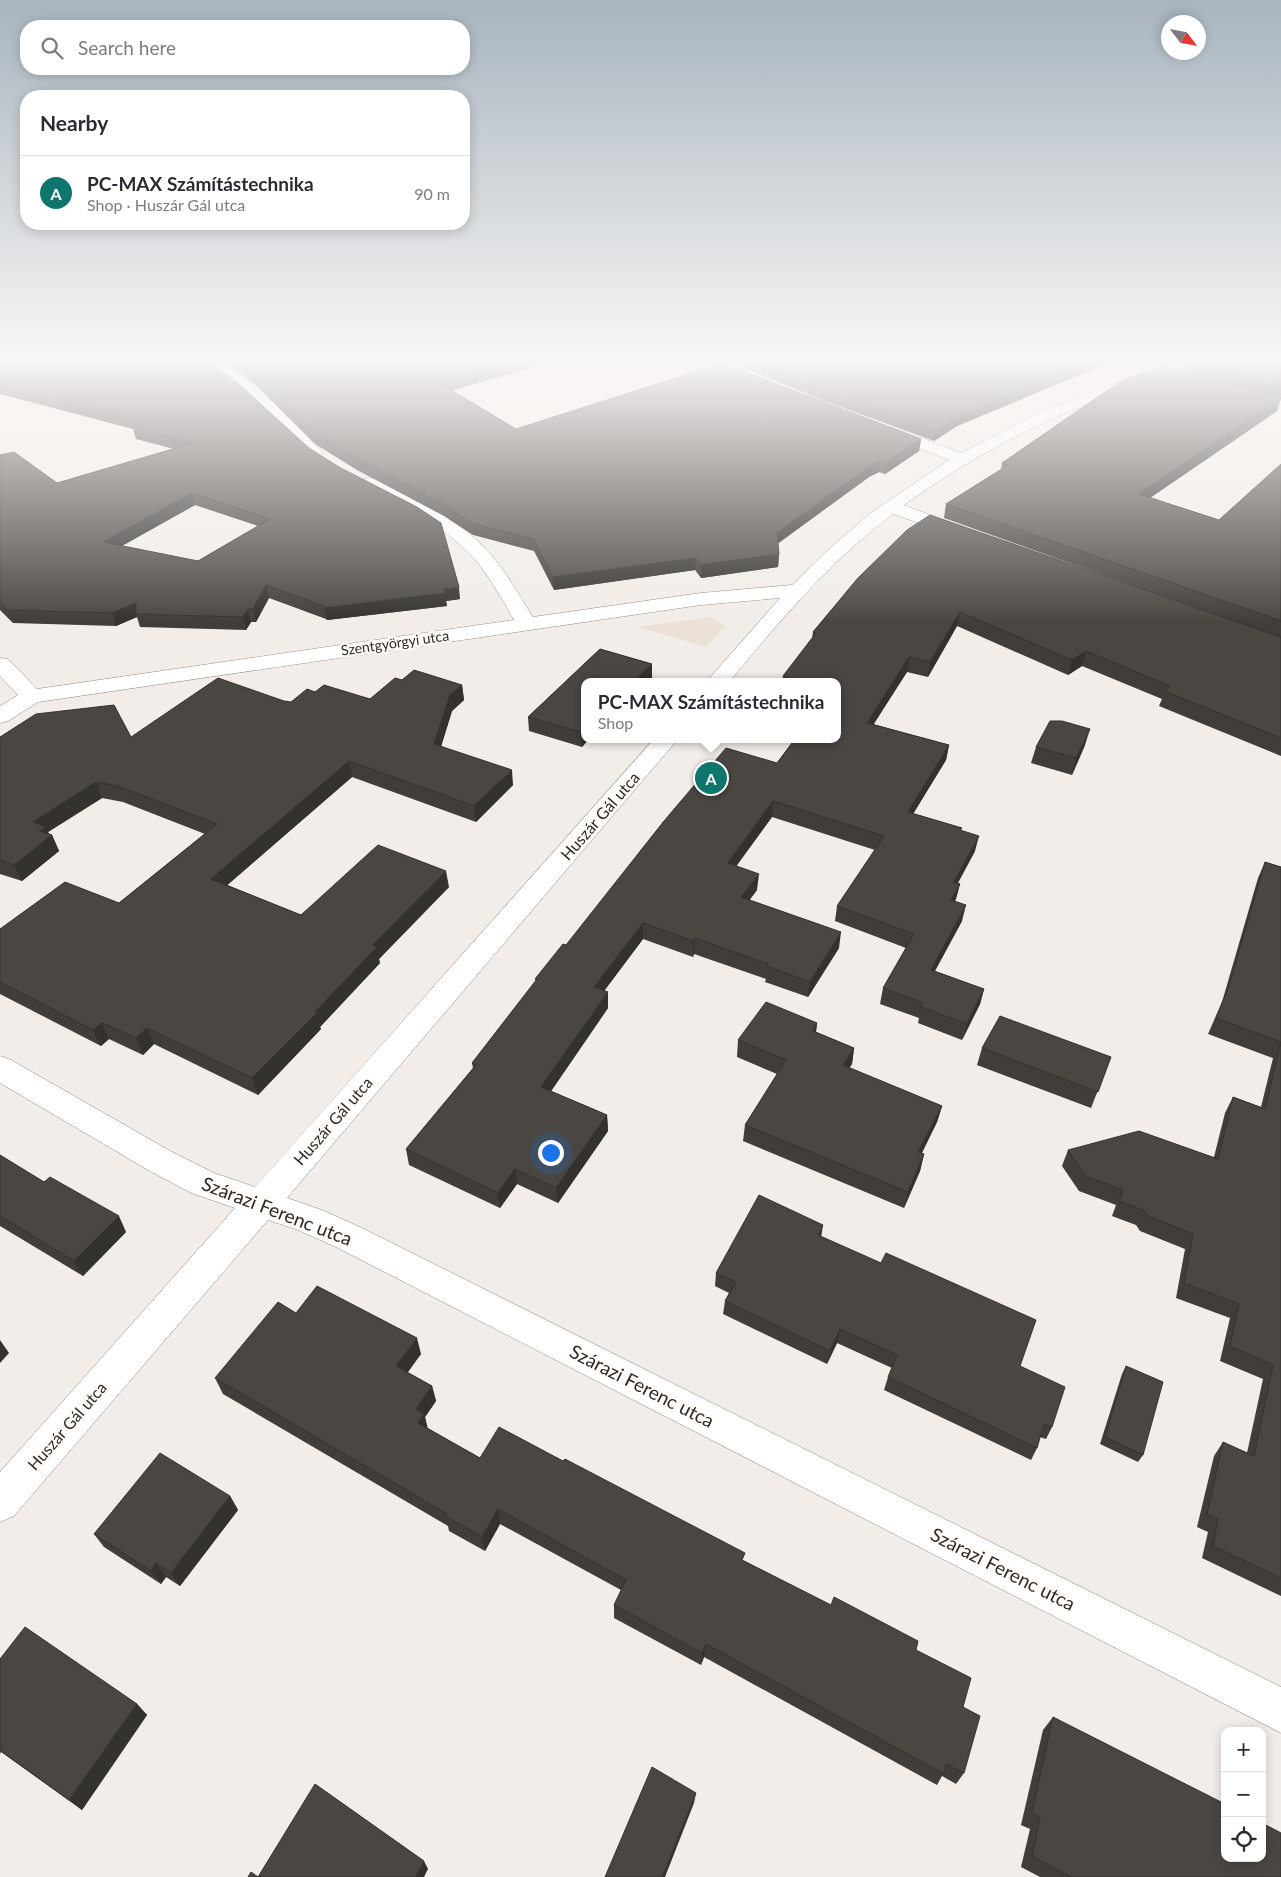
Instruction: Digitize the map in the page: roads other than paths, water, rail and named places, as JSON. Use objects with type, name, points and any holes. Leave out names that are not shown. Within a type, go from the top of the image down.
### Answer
[{"type":"street","points":[[308,448],[325,459]]},
{"type":"street","points":[[931,448],[964,460]]},
{"type":"street","points":[[720,678],[796,590],[854,536],[891,507],[964,460],[987,448]]},
{"type":"street","points":[[358,478],[415,506],[464,539],[485,560],[527,624]]},
{"type":"street","points":[[891,507],[974,538]]},
{"type":"street","name":"Szentgyörgyi utca","points":[[0,716],[32,696],[701,599],[796,590]]},
{"type":"street","points":[[0,664],[32,696]]},
{"type":"street","name":"Huszár Gál utca","points":[[0,1502],[664,743]]},
{"type":"street","name":"Szárazi Ferenc utca","points":[[0,1068],[160,1161],[203,1183],[310,1220],[350,1238],[1281,1711]]},
{"type":"place","name":"PC-MAX Számítástechnika","points":[[711,778]]}]
